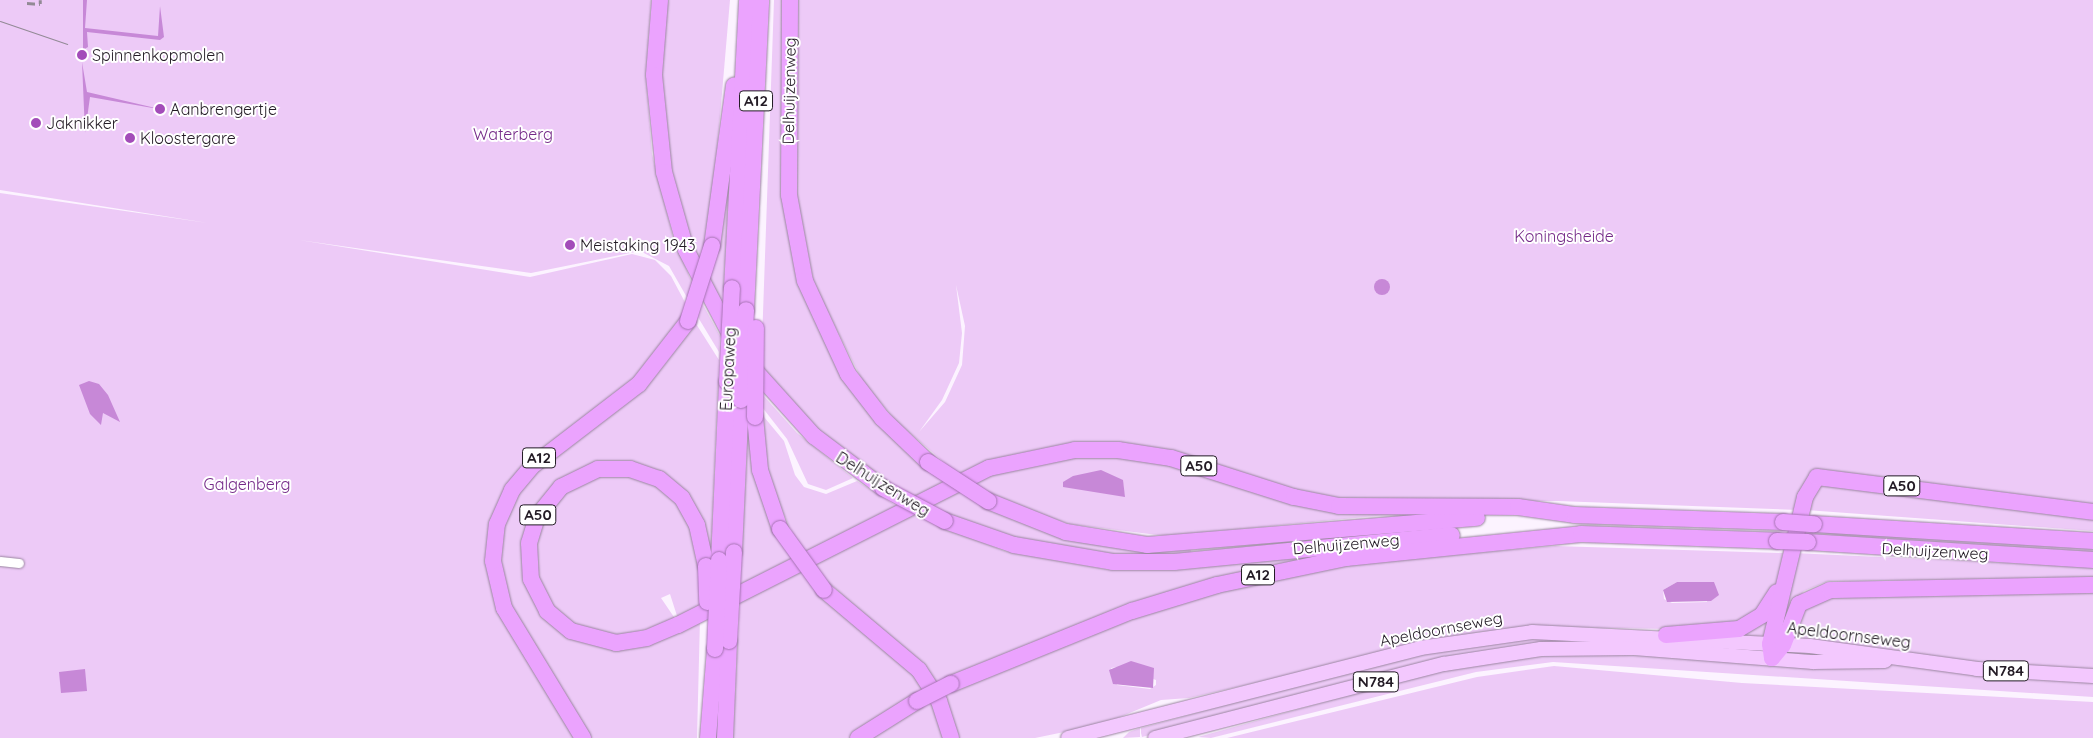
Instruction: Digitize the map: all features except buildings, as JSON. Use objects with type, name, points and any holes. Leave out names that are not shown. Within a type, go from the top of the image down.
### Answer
[{"type":"highway","name":"Delhuijzenweg","points":[[660,0],[654,75],[657,129],[674,211],[694,269],[724,326],[764,383],[814,436],[883,488],[945,521],[1042,552],[1145,563],[1397,538],[1581,534],[1808,542],[2093,560]]},
{"type":"highway","name":"Europaweg","points":[[708,738],[713,563],[727,382],[747,0]]},
{"type":"highway","name":"Europaweg","points":[[725,738],[761,0]]},
{"type":"highway","name":"Delhuijzenweg","points":[[790,0],[788,186],[802,271],[826,335],[848,374],[882,418],[928,462],[988,501],[1066,532],[1147,545],[1428,520],[1575,516],[1783,522],[2093,541]]},
{"type":"highway","name":"A12","points":[[583,738],[504,608],[493,562],[497,524],[512,490],[531,467],[639,384],[688,321],[712,246],[730,106],[744,43]]},
{"type":"highway","name":"A12","points":[[751,202],[756,328],[755,417],[760,470],[780,529],[824,590],[920,670],[939,701],[951,738]]},
{"type":"highway","name":"A50","points":[[713,563],[697,525],[682,498],[659,479],[630,469],[598,469],[560,487],[537,517],[529,543],[531,579],[547,611],[571,631],[616,643],[678,625],[974,475],[1052,453],[1093,449],[1153,455],[1294,497],[1339,506],[1518,507],[1575,516]]},
{"type":"highway","name":"A50","points":[[1775,649],[1785,577],[1805,497],[1811,483],[1821,476],[2093,512]]},
{"type":"highway","name":"A12","points":[[858,738],[917,701],[951,684],[1098,622],[1248,578],[1384,553],[1581,534]]},
{"type":"highway","name":"A50","points":[[1666,635],[1726,632],[1746,626],[1766,612],[1785,577]]},
{"type":"highway","points":[[1775,649],[1799,604],[1830,590],[2093,585]]},
{"type":"main road","name":"Apeldoornseweg","points":[[1068,738],[1115,732],[1462,640],[1550,631],[1666,635],[1775,649],[2093,676]]},
{"type":"main road","name":"Apeldoornseweg","points":[[1155,738],[1444,664],[1512,652],[1634,648],[1775,649]]},
{"type":"street","points":[[0,561],[18,563]]},
{"type":"green space","name":"Galgenberg","points":[[0,0],[651,0],[646,76],[652,154],[673,237],[694,288],[689,301],[669,266],[640,251],[531,273],[299,240],[530,277],[632,254],[655,260],[671,276],[687,306],[682,316],[649,366],[528,461],[488,562],[576,738],[0,738],[0,193],[208,223],[0,190]]},
{"type":"green space","points":[[665,0],[730,0],[713,198],[700,268],[674,194],[660,103]]},
{"type":"green space","points":[[774,0],[784,0],[783,200],[794,265],[831,356],[945,482],[913,499],[835,447],[761,370]]},
{"type":"green space","name":"Koningsheide","points":[[798,0],[2093,0],[2093,507],[1820,471],[1799,510],[1558,501],[1339,501],[1135,447],[960,476],[896,421],[862,380],[814,284],[797,196]],"holes":[[[956,285],[965,326],[962,365],[945,402],[919,432],[942,400],[959,363],[962,333]]]},
{"type":"green space","points":[[729,173],[726,243],[722,311],[708,283]]},
{"type":"green space","points":[[702,303],[720,336],[719,352],[696,314]]},
{"type":"green space","points":[[693,319],[719,360],[711,551],[697,514],[625,464],[544,498],[528,584],[588,643],[700,619],[697,738],[591,738],[528,639],[501,584],[498,541],[524,481],[592,426]]},
{"type":"green space","points":[[762,394],[797,433],[853,478],[826,490],[808,484],[787,439],[762,407]]},
{"type":"green space","points":[[760,412],[784,441],[795,475],[804,487],[826,494],[857,481],[898,507],[803,555],[770,485]]},
{"type":"green space","points":[[749,419],[793,560],[740,588]]},
{"type":"green space","points":[[1065,456],[1152,459],[1274,496],[1418,512],[1166,536],[1069,524],[1008,502],[970,481]]},
{"type":"green space","points":[[618,473],[663,488],[685,513],[699,553],[700,608],[678,619],[670,594],[661,598],[676,620],[621,637],[586,631],[558,614],[540,588],[533,552],[549,507],[582,480]]},
{"type":"green space","points":[[1817,484],[2093,517],[2093,531],[1806,510]]},
{"type":"green space","points":[[954,489],[995,512],[1190,549],[1193,555],[1138,558],[1022,542],[923,504]]},
{"type":"green space","points":[[907,512],[1004,551],[1110,570],[1177,570],[1357,550],[1255,573],[937,686],[809,563]]},
{"type":"green space","points":[[1812,532],[2093,546],[2093,552],[1844,536]]},
{"type":"green space","points":[[1555,546],[1783,553],[1776,589],[1750,620],[1670,629],[1549,627],[1479,632],[1189,698],[1161,700],[1103,724],[1035,738],[957,738],[943,697],[1065,641],[1219,590],[1348,564]],"holes":[[[1677,582],[1711,582],[1707,602],[1672,603],[1664,599],[1663,590]],[[1117,667],[1156,680],[1156,685],[1150,689],[1117,685],[1111,668]]]},
{"type":"green space","points":[[1794,553],[2093,567],[2093,578],[1828,581],[1804,591],[1784,614]]},
{"type":"green space","points":[[799,568],[891,650],[928,690],[852,738],[733,738],[740,598]]},
{"type":"green space","points":[[2093,592],[2093,672],[2004,666],[1804,640],[1798,631],[1805,610],[1830,597]]},
{"type":"green space","points":[[1768,614],[1767,641],[1692,635]]},
{"type":"green space","points":[[1573,636],[1591,643],[1286,699],[1142,737],[1141,733],[1141,728],[1388,661],[1481,642]]},
{"type":"green space","points":[[1571,653],[1908,665],[2093,681],[2093,697],[1553,662],[1476,672],[1211,738],[1198,737],[1455,666]]},
{"type":"green space","points":[[1554,666],[1742,683],[2093,702],[2093,738],[1227,738],[1477,677]]},
{"type":"green space","points":[[934,702],[946,738],[868,738],[916,710]]},
{"type":"green space","points":[[1140,728],[1140,737],[1123,738],[1129,732]]},
{"type":"shaded area","points":[[83,0],[87,0],[85,28],[158,36],[160,6],[164,37],[160,40],[87,32],[88,47],[83,50]]},
{"type":"shaded area","points":[[82,62],[87,92],[164,110],[90,97],[85,133]]},
{"type":"shaded area","points":[[1382,279],[1388,281],[1390,287],[1388,293],[1382,295],[1376,293],[1374,287],[1376,281]]},
{"type":"shaded area","points":[[89,381],[99,384],[108,395],[120,422],[103,413],[101,425],[90,414],[79,385]]},
{"type":"shaded area","points":[[1101,470],[1123,480],[1125,497],[1063,487],[1063,482],[1073,476]]},
{"type":"shaded area","points":[[1677,582],[1714,582],[1719,595],[1711,601],[1667,602],[1663,590]]},
{"type":"shaded area","points":[[1131,661],[1154,668],[1153,688],[1113,684],[1109,670]]},
{"type":"shaded area","points":[[85,669],[87,691],[61,693],[59,672]]},
{"type":"tram line","points":[[0,21],[67,44]]},
{"type":"railway","points":[[27,3],[40,4],[40,0]]},
{"type":"place","name":"Spinnenkopmolen","points":[[82,55]]},
{"type":"place","name":"Aanbrengertje","points":[[160,109]]},
{"type":"place","name":"Jaknikker","points":[[36,123]]},
{"type":"place","name":"Kloostergare","points":[[130,138]]},
{"type":"place","name":"Meistaking 1943","points":[[570,245]]},
{"type":"park label","name":"Waterberg","points":[[513,134]]}]
